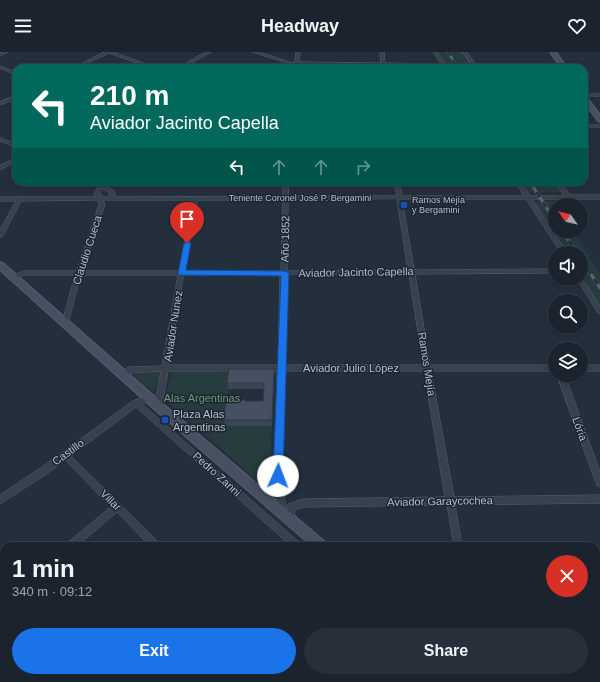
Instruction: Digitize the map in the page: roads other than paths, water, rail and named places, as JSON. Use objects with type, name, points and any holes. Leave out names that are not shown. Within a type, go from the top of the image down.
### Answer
[{"type":"street","points":[[0,55],[6,52]]},
{"type":"street","points":[[84,64],[109,52],[144,64]]},
{"type":"street","points":[[187,64],[209,52]]},
{"type":"street","points":[[255,52],[290,64]]},
{"type":"street","points":[[296,64],[298,52]]},
{"type":"street","points":[[382,52],[383,64]]},
{"type":"street","points":[[435,52],[443,64]]},
{"type":"street","points":[[465,52],[473,64]]},
{"type":"street","points":[[553,52],[561,64]]},
{"type":"street","points":[[0,67],[12,72]]},
{"type":"street","points":[[588,96],[600,95]]},
{"type":"street","points":[[0,104],[12,99]]},
{"type":"street","points":[[588,102],[600,120]]},
{"type":"street","points":[[588,126],[600,126]]},
{"type":"street","points":[[0,139],[12,144]]},
{"type":"street","points":[[0,168],[12,161]]},
{"type":"street","name":"Año 1852","points":[[285,515],[278,476],[285,273],[286,186]]},
{"type":"street","name":"Ramos Mejía","points":[[398,186],[427,369],[457,542]]},
{"type":"street","points":[[520,186],[559,246]]},
{"type":"street","points":[[560,186],[568,198]]},
{"type":"street","points":[[100,187],[113,194],[108,199]]},
{"type":"street","name":"Claudio Cueca","points":[[65,322],[79,273],[102,204],[98,193],[100,187]]},
{"type":"street","name":"Teniente Coronel José P. Bergamini","points":[[0,199],[399,197],[548,198]]},
{"type":"street","name":"Teniente Coronel José P. Bergamini","points":[[588,198],[600,198]]},
{"type":"street","points":[[0,236],[19,199]]},
{"type":"street","name":"Aviador Nunez","points":[[158,406],[195,199]]},
{"type":"street","points":[[0,265],[158,406],[316,542]]},
{"type":"street","name":"Aviador Jacinto Capella","points":[[14,277],[24,273],[548,271]]},
{"type":"street","points":[[584,286],[600,311]]},
{"type":"street","name":"Aviador Julio López","points":[[125,376],[129,370],[166,368],[548,368]]},
{"type":"street","points":[[588,368],[600,368]]},
{"type":"street","name":"Lória","points":[[564,382],[600,483]]},
{"type":"street","name":"Castillo","points":[[0,500],[136,403],[150,398]]},
{"type":"street","name":"Pedro Zanni","points":[[136,403],[292,542]]},
{"type":"street","name":"Villar","points":[[65,455],[152,542]]},
{"type":"street","name":"Aviador Garaycochea","points":[[285,515],[291,507],[302,503],[600,500]]},
{"type":"street","points":[[75,542],[117,507]]},
{"type":"railway","points":[[448,52],[456,64]]},
{"type":"railway","points":[[533,186],[548,210]]},
{"type":"railway","points":[[567,238],[572,246]]},
{"type":"railway","points":[[588,270],[600,288]]},
{"type":"place","name":"Ramos Mejía y Bergamini","points":[[404,205]]},
{"type":"place","name":"Plaza Alas Argentinas","points":[[165,420]]},
{"type":"park label","name":"Alas Argentinas","points":[[202,398]]}]
